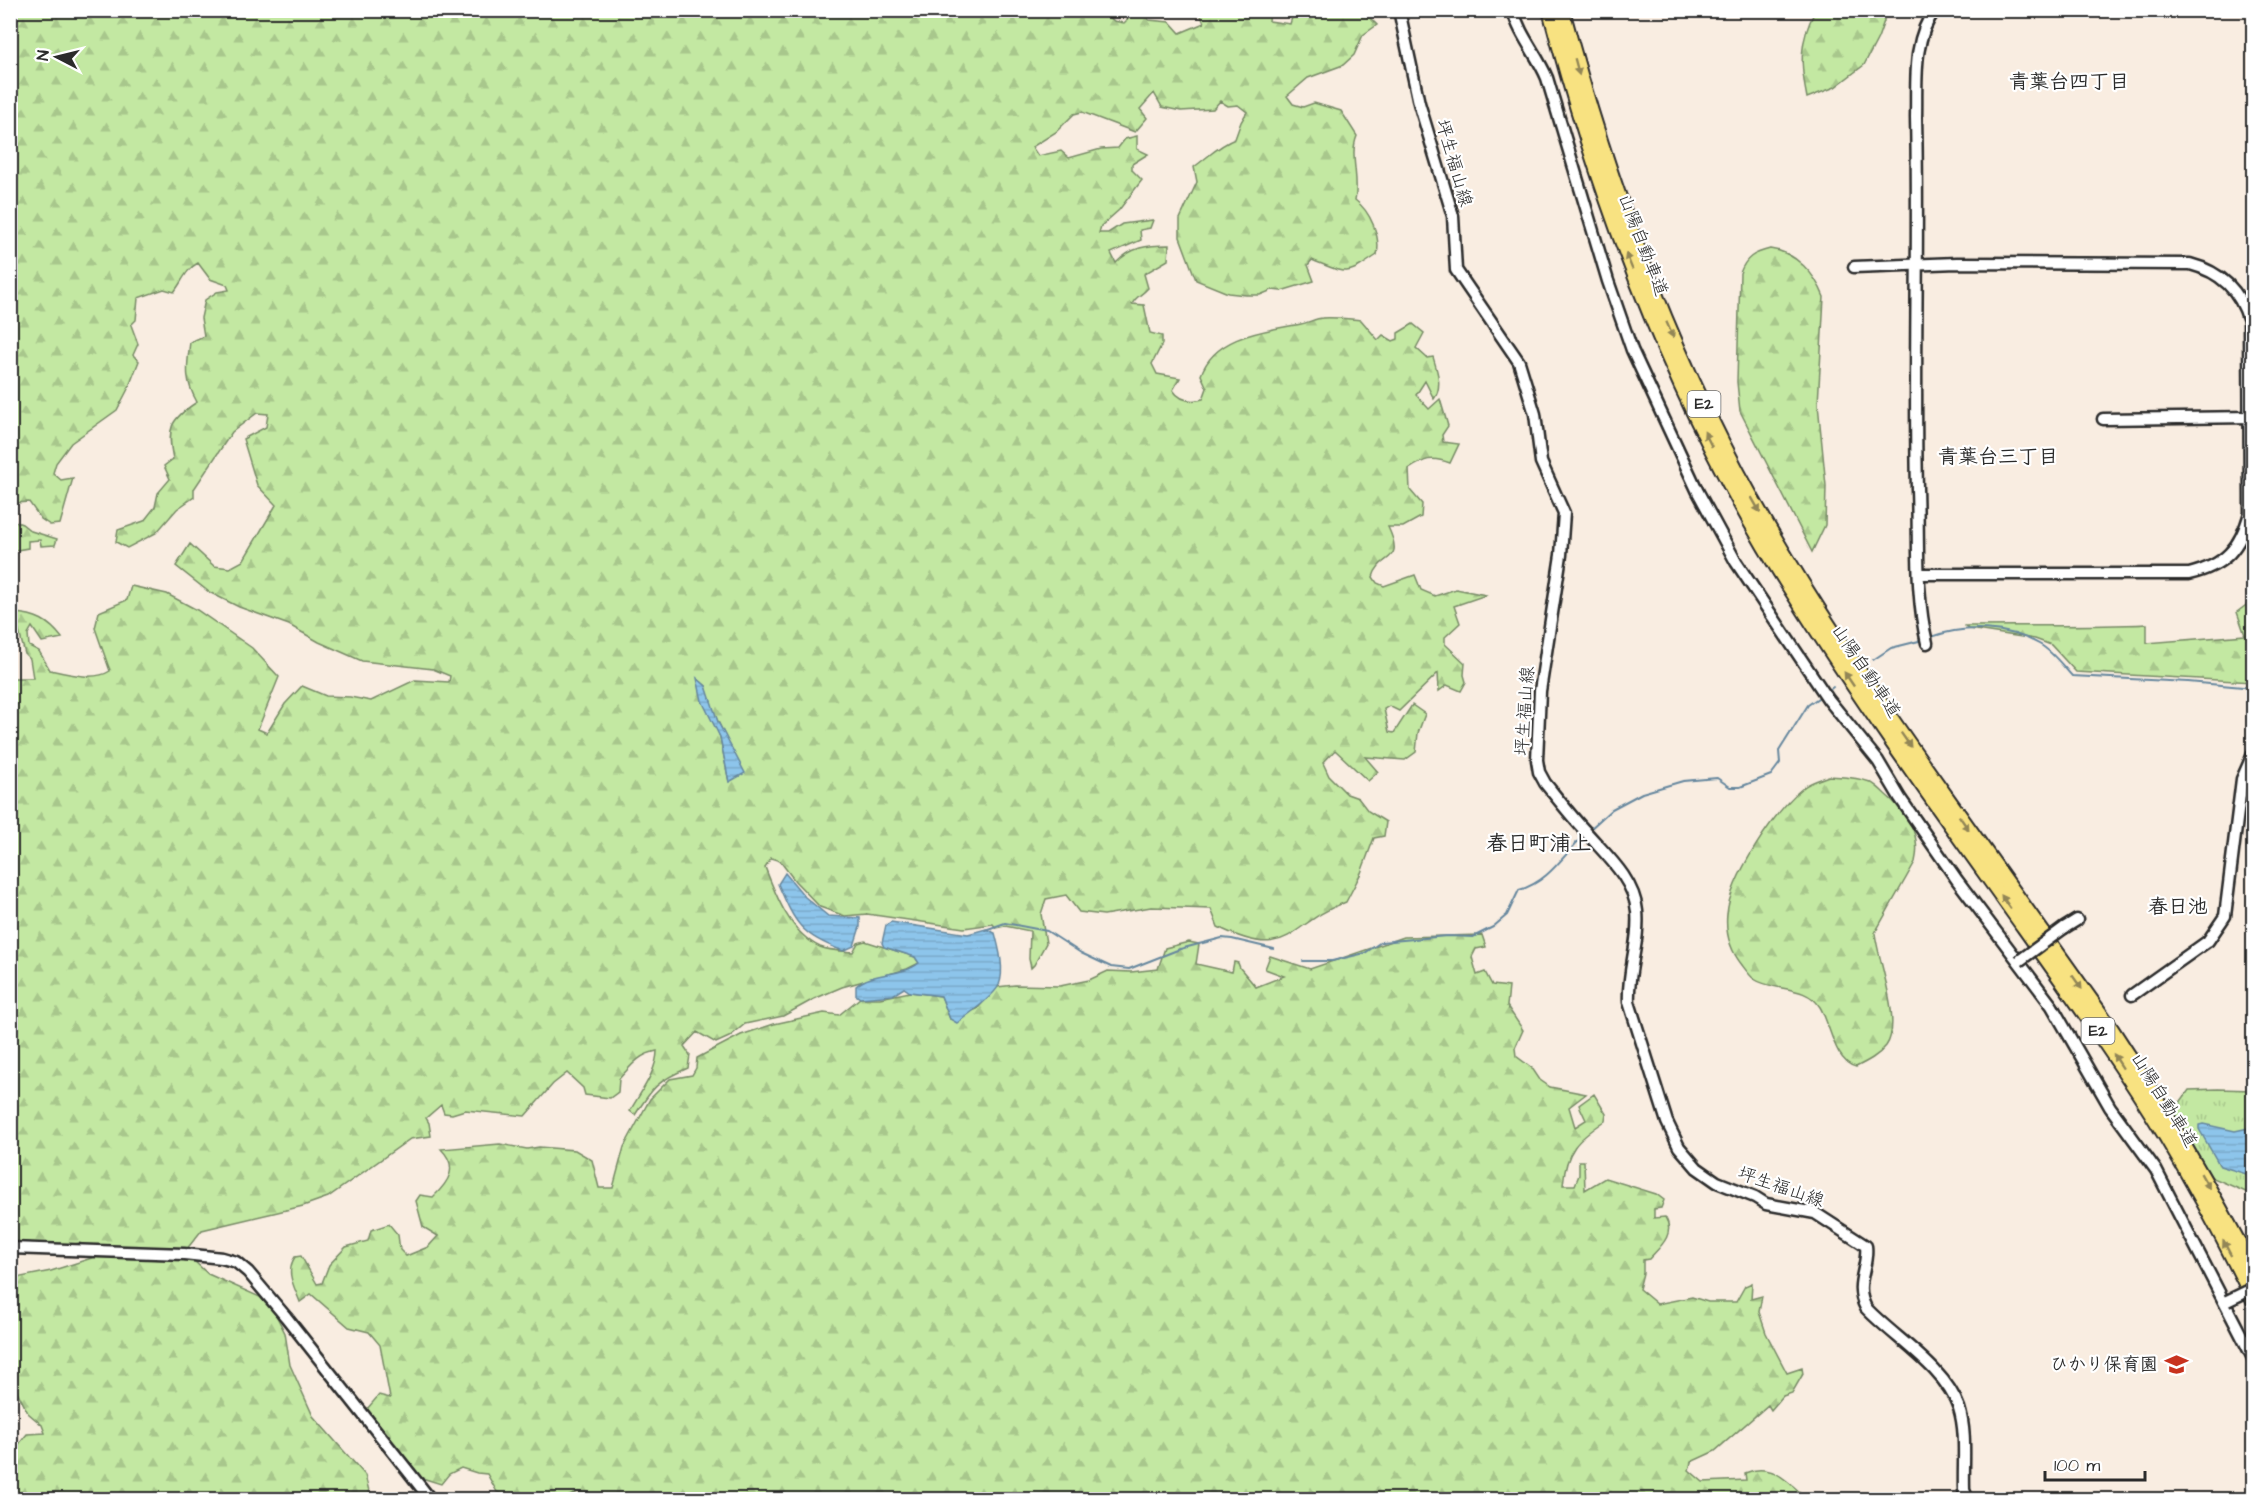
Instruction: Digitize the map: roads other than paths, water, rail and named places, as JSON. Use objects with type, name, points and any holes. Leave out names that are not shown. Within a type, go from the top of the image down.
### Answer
[{"type":"highway","name":"山陽自動車道","points":[[1550,10],[1584,131],[1620,239],[1693,409],[1742,506],[1794,594],[1906,762],[1924,776],[2111,1029],[2206,1184],[2253,1273]]},
{"type":"highway","name":"山陽自動車道","points":[[1562,10],[1595,127],[1635,245],[1703,403],[1752,500],[1804,588],[1858,672],[1921,762],[1924,776],[2132,1083],[2196,1189],[2253,1300]]},
{"type":"street","name":"坪生福山線","points":[[1399,10],[1419,104],[1453,216],[1456,270],[1519,362],[1533,406],[1541,462],[1564,513],[1561,555],[1541,681],[1537,760],[1539,772],[1545,783],[1619,871],[1634,896],[1638,932],[1628,987],[1629,1002],[1667,1122],[1679,1148],[1697,1168],[1717,1182],[1755,1197],[1766,1204],[1815,1213],[1866,1246],[1866,1258],[1860,1285],[1862,1302],[1929,1366],[1954,1397],[1962,1424],[1964,1490],[1968,1500]]},
{"type":"street","points":[[1926,640],[1921,618],[1917,465],[1917,69],[1921,38],[1935,10]]},
{"type":"street","points":[[1517,11],[1517,25],[1539,58],[1546,78],[1632,350],[1698,492],[1736,562],[1823,693],[1878,761],[1900,798],[1957,880],[2052,1006],[2120,1123],[2137,1142],[2156,1170],[2226,1301],[2253,1360]]},
{"type":"street","points":[[1854,267],[1917,264],[2180,264],[2206,268],[2229,284],[2239,295],[2245,308],[2250,336],[2252,417],[2250,513],[2244,535],[2222,560],[2211,567],[2189,574],[1919,574]]},
{"type":"street","points":[[2103,419],[2252,417]]},
{"type":"street","points":[[2132,995],[2208,941],[2225,916],[2242,779],[2253,752]]},
{"type":"street","points":[[2019,961],[2077,920]]},
{"type":"street","points":[[10,1248],[183,1254],[222,1258],[236,1262],[248,1272],[286,1317],[431,1500]]},
{"type":"street","points":[[2226,1301],[2253,1288]]},
{"type":"water","points":[[697,678],[706,686],[718,722],[745,773],[729,782],[720,737],[702,701]]},
{"type":"water","points":[[785,873],[805,897],[828,916],[860,918],[860,927],[854,946],[843,951],[817,939],[801,926],[795,919],[778,884]]},
{"type":"water","points":[[891,922],[968,934],[986,929],[995,933],[1000,952],[1001,979],[999,985],[986,1000],[957,1023],[950,1019],[941,996],[910,992],[904,988],[893,995],[860,998],[856,995],[856,986],[863,981],[904,970],[919,963],[915,957],[884,947],[882,943],[886,925]]},
{"type":"water","points":[[2199,1125],[2235,1131],[2253,1127],[2253,1176],[2220,1166],[2199,1129]]},
{"type":"waterway","points":[[1931,637],[1958,630],[2000,631],[2027,638],[2044,647],[2072,676],[2254,688]]},
{"type":"waterway","points":[[1873,660],[1891,648],[1923,640]]},
{"type":"waterway","points":[[1828,691],[1833,687]]},
{"type":"waterway","points":[[1589,830],[1612,809],[1642,793],[1683,781],[1717,778],[1730,787],[1740,787],[1771,775],[1780,763],[1779,751],[1808,705],[1821,696]]},
{"type":"waterway","points":[[1303,961],[1332,961],[1365,953],[1381,942],[1447,936],[1473,937],[1493,927],[1507,915],[1519,890],[1546,875],[1583,836]]},
{"type":"waterway","points":[[985,930],[1005,923],[1047,931],[1081,953],[1111,967],[1129,969],[1180,949],[1222,938],[1274,949]]},
{"type":"place","name":"ひかり保育園","points":[[2176,1364]]},
{"type":"district","name":"青葉台四丁目","points":[[2069,82]]},
{"type":"district","name":"青葉台三丁目","points":[[1998,457]]},
{"type":"district","name":"春日町浦上","points":[[1539,843]]},
{"type":"district","name":"春日池","points":[[2178,907]]}]
